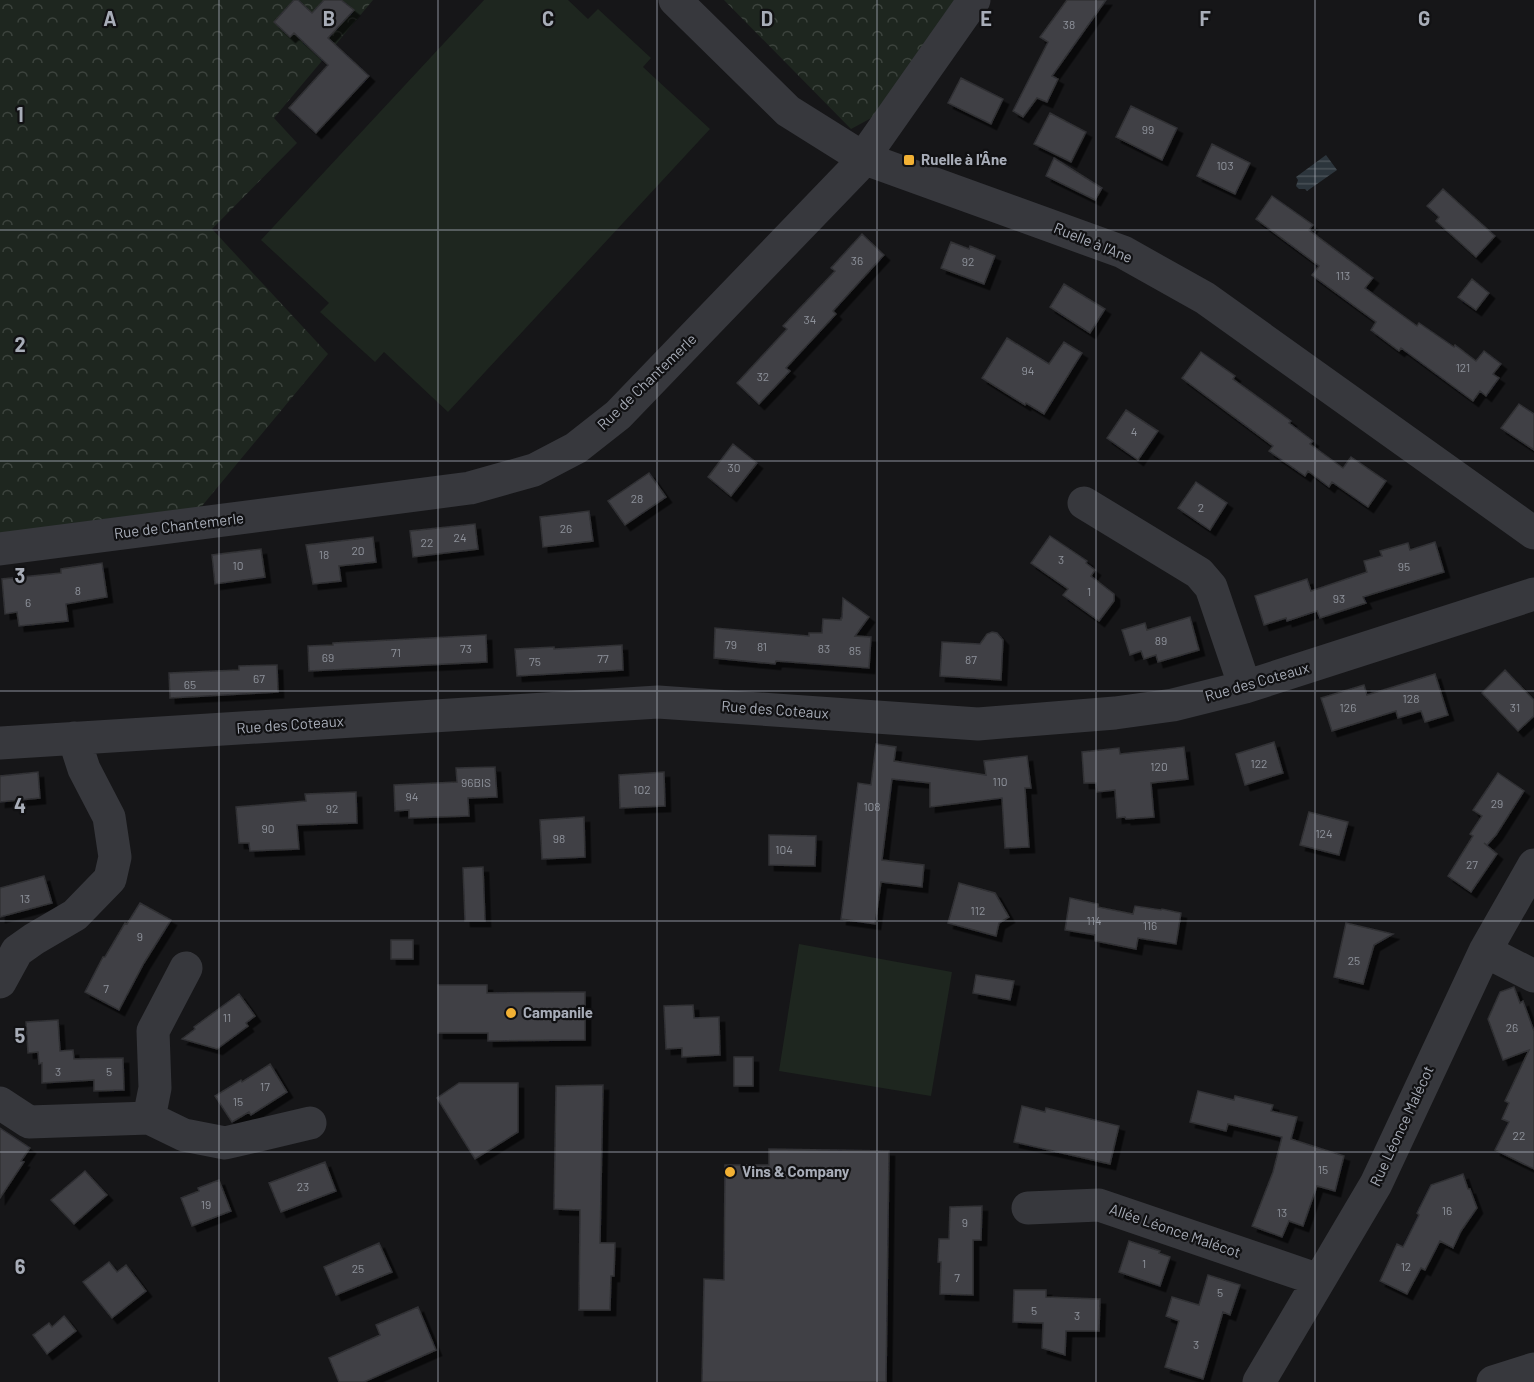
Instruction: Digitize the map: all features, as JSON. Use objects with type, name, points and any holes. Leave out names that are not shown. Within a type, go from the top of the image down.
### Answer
[{"type":"street","name":"Ruelle à l'Ane","points":[[675,0],[788,111],[863,158],[1123,252],[1205,298],[1534,533]]},
{"type":"street","name":"Rue de Chantemerle","points":[[0,549],[470,488],[534,470],[576,448],[618,415],[856,168],[974,0]]},
{"type":"street","points":[[1084,503],[1199,573],[1211,587],[1245,687]]},
{"type":"street","name":"Rue des Coteaux","points":[[0,743],[658,702],[978,724],[1127,711],[1173,705],[1245,687],[1534,594]]},
{"type":"street","points":[[0,982],[17,951],[75,915],[110,879],[115,857],[109,817],[84,769],[74,738]]},
{"type":"street","name":"Rue Léonce Malécot","points":[[1259,1382],[1376,1184],[1485,951],[1534,865]]},
{"type":"street","points":[[1485,951],[1534,976]]},
{"type":"street","points":[[149,1118],[154,1088],[153,1031],[186,968]]},
{"type":"street","points":[[0,1103],[29,1122],[149,1118],[184,1135],[225,1143],[310,1123]]},
{"type":"street","name":"Allée Léonce Malécot","points":[[1028,1208],[1099,1204],[1319,1280]]},
{"type":"street","points":[[1493,1382],[1534,1369]]},
{"type":"green space","points":[[0,0],[373,0],[274,118],[297,143],[212,229],[328,354],[197,512],[0,547]]},
{"type":"green space","points":[[484,0],[568,0],[588,19],[598,9],[651,58],[643,67],[710,129],[448,412],[384,352],[375,362],[320,312],[329,303],[261,240]]},
{"type":"green space","points":[[724,0],[965,0],[875,116],[851,129]]},
{"type":"green space","points":[[799,944],[952,972],[931,1096],[779,1071]]},
{"type":"shaded area","points":[[1326,155],[1337,170],[1307,191],[1299,189],[1296,186],[1298,180],[1296,177]]},
{"type":"building","points":[[294,0],[298,0],[312,13],[324,0],[341,0],[354,10],[328,38],[369,76],[316,133],[289,108],[328,65],[294,33],[290,37],[274,22]]},
{"type":"building","points":[[1067,0],[1106,0],[1052,76],[1058,79],[1047,102],[1037,98],[1023,117],[1013,111],[1048,42],[1040,37]]},
{"type":"building","points":[[961,78],[1003,99],[991,124],[948,103]]},
{"type":"building","points":[[1131,106],[1177,128],[1162,160],[1116,137]]},
{"type":"building","points":[[1050,113],[1086,132],[1071,162],[1034,144]]},
{"type":"building","points":[[1212,144],[1250,163],[1235,194],[1197,176]]},
{"type":"building","points":[[1054,158],[1102,188],[1095,200],[1046,176]]},
{"type":"building","points":[[1443,189],[1495,236],[1476,257],[1436,221],[1439,217],[1427,206]]},
{"type":"building","points":[[1272,196],[1313,225],[1309,230],[1373,278],[1365,288],[1417,326],[1419,323],[1476,361],[1484,351],[1501,364],[1493,374],[1499,378],[1486,396],[1480,391],[1473,401],[1401,348],[1399,351],[1371,330],[1376,322],[1312,275],[1319,266],[1256,219]]},
{"type":"building","points":[[862,234],[884,255],[833,311],[836,314],[786,368],[790,371],[759,404],[737,383],[787,329],[783,326],[835,271],[831,268]]},
{"type":"building","points":[[951,242],[969,249],[970,246],[995,256],[984,284],[941,268]]},
{"type":"building","points":[[1472,279],[1489,293],[1476,310],[1458,297]]},
{"type":"building","points":[[1064,284],[1105,309],[1090,333],[1050,307]]},
{"type":"building","points":[[1007,338],[1049,364],[1064,342],[1082,353],[1044,414],[982,378]]},
{"type":"building","points":[[1201,352],[1235,376],[1233,379],[1291,421],[1289,423],[1313,441],[1310,444],[1343,468],[1351,457],[1386,481],[1368,507],[1332,482],[1329,487],[1308,471],[1305,476],[1269,451],[1273,446],[1182,378]]},
{"type":"building","points":[[1519,404],[1534,414],[1534,450],[1501,428]]},
{"type":"building","points":[[1126,410],[1158,431],[1138,460],[1107,438]]},
{"type":"building","points":[[733,444],[757,463],[731,496],[708,477]]},
{"type":"building","points":[[649,473],[666,497],[625,525],[608,501]]},
{"type":"building","points":[[1196,482],[1227,503],[1210,530],[1178,508]]},
{"type":"building","points":[[589,511],[593,541],[543,547],[540,517]]},
{"type":"building","points":[[475,524],[478,549],[413,557],[410,531]]},
{"type":"building","points":[[1050,536],[1087,561],[1086,563],[1095,570],[1091,576],[1114,594],[1114,601],[1099,621],[1063,595],[1068,589],[1031,563]]},
{"type":"building","points":[[373,537],[376,562],[339,566],[341,581],[313,584],[306,545]]},
{"type":"building","points":[[1435,542],[1444,572],[1363,597],[1366,603],[1320,618],[1317,611],[1287,621],[1286,618],[1264,625],[1255,596],[1307,579],[1311,591],[1367,572],[1364,561],[1382,556],[1380,551],[1408,543],[1410,550]]},
{"type":"building","points":[[261,549],[265,577],[215,584],[212,555]]},
{"type":"building","points":[[102,563],[107,597],[66,604],[68,621],[19,626],[17,612],[5,614],[2,579],[61,573],[61,569]]},
{"type":"building","points":[[843,598],[869,617],[855,636],[871,637],[869,668],[776,661],[775,664],[714,658],[715,628],[809,636],[809,633],[822,633],[823,619],[841,620]]},
{"type":"building","points":[[1190,617],[1199,650],[1158,662],[1156,655],[1144,659],[1141,651],[1130,655],[1122,630],[1145,623],[1147,630]]},
{"type":"building","points":[[997,633],[1003,640],[1001,680],[940,676],[942,642],[980,644],[987,634]]},
{"type":"building","points":[[486,635],[487,662],[309,671],[308,646]]},
{"type":"building","points":[[622,645],[623,670],[517,676],[515,649]]},
{"type":"building","points":[[277,665],[278,692],[170,698],[169,673],[239,670],[239,666]]},
{"type":"building","points":[[1505,670],[1534,700],[1534,716],[1518,731],[1482,693]]},
{"type":"building","points":[[1435,674],[1448,715],[1425,722],[1421,711],[1398,718],[1396,711],[1332,731],[1321,698],[1364,685],[1367,695]]},
{"type":"building","points":[[1274,742],[1283,773],[1245,785],[1236,754]]},
{"type":"building","points":[[876,744],[896,747],[894,761],[986,775],[984,761],[1027,756],[1031,788],[1025,788],[1029,847],[1005,848],[1002,798],[930,807],[930,783],[892,779],[882,860],[924,865],[922,887],[881,882],[875,924],[841,919],[858,783],[871,785]]},
{"type":"building","points":[[1184,747],[1188,779],[1151,783],[1154,817],[1117,818],[1115,790],[1097,792],[1096,783],[1084,783],[1082,752],[1119,748],[1120,754]]},
{"type":"building","points":[[495,767],[497,797],[468,798],[469,816],[409,818],[409,810],[395,811],[394,785],[457,782],[456,768]]},
{"type":"building","points":[[38,772],[40,798],[0,802],[0,776]]},
{"type":"building","points":[[664,772],[665,806],[620,808],[619,775]]},
{"type":"building","points":[[1498,773],[1524,791],[1496,835],[1487,845],[1484,843],[1497,854],[1471,892],[1448,876],[1473,836],[1470,834],[1482,816],[1473,810]]},
{"type":"building","points":[[356,792],[357,823],[297,825],[299,849],[250,851],[249,843],[239,843],[236,807],[306,801],[305,794]]},
{"type":"building","points":[[1309,812],[1348,822],[1339,855],[1300,845]]},
{"type":"building","points":[[584,817],[585,857],[542,859],[540,820]]},
{"type":"building","points":[[769,835],[816,836],[815,866],[769,865]]},
{"type":"building","points":[[483,867],[485,921],[465,921],[463,868]]},
{"type":"building","points":[[44,876],[52,903],[0,917],[0,888]]},
{"type":"building","points":[[959,883],[995,893],[1009,917],[999,923],[996,936],[948,923]]},
{"type":"building","points":[[1070,898],[1098,904],[1098,907],[1133,914],[1135,906],[1181,913],[1176,944],[1138,938],[1136,949],[1095,941],[1095,935],[1065,930]]},
{"type":"building","points":[[140,903],[171,920],[144,963],[119,1010],[85,992],[103,957]]},
{"type":"building","points":[[1346,923],[1393,934],[1374,945],[1363,984],[1334,977]]},
{"type":"building","points":[[391,940],[413,940],[413,959],[391,959]]},
{"type":"building","points":[[976,975],[1014,981],[1010,1000],[973,993]]},
{"type":"building","name":"Campanile","points":[[438,985],[487,985],[487,993],[585,992],[585,1040],[488,1041],[488,1033],[438,1033]]},
{"type":"building","points":[[1514,987],[1520,1003],[1523,1001],[1534,1031],[1534,1169],[1495,1150],[1509,1122],[1502,1119],[1509,1103],[1505,1101],[1529,1050],[1503,1060],[1488,1019],[1500,992]]},
{"type":"building","points":[[239,994],[255,1016],[246,1023],[248,1026],[217,1049],[182,1039],[195,1029],[194,1027]]},
{"type":"building","points":[[693,1005],[694,1018],[719,1017],[720,1055],[682,1057],[682,1048],[666,1049],[664,1006]]},
{"type":"building","points":[[58,1020],[60,1051],[73,1050],[74,1059],[123,1058],[124,1090],[94,1091],[94,1080],[42,1083],[42,1063],[39,1064],[38,1052],[28,1053],[26,1022]]},
{"type":"building","points":[[734,1057],[753,1057],[753,1086],[734,1086]]},
{"type":"building","points":[[270,1064],[287,1092],[251,1115],[249,1112],[232,1122],[215,1096]]},
{"type":"building","points":[[459,1083],[518,1083],[518,1132],[475,1159],[437,1098]]},
{"type":"building","points":[[603,1085],[600,1243],[615,1243],[614,1276],[611,1276],[610,1310],[579,1310],[580,1210],[554,1209],[556,1086]]},
{"type":"building","points":[[1198,1091],[1234,1100],[1235,1096],[1273,1105],[1271,1111],[1297,1117],[1291,1139],[1344,1156],[1335,1191],[1317,1186],[1303,1226],[1289,1221],[1282,1237],[1252,1226],[1273,1172],[1282,1137],[1228,1124],[1226,1131],[1190,1122]]},
{"type":"building","points":[[1022,1106],[1045,1112],[1046,1108],[1119,1126],[1110,1164],[1014,1142]]},
{"type":"building","points":[[0,1128],[30,1148],[21,1161],[24,1162],[0,1198]]},
{"type":"building","points":[[769,1149],[889,1151],[886,1382],[702,1382],[704,1279],[724,1280],[725,1165],[769,1165]]},
{"type":"building","points":[[325,1162],[336,1191],[281,1212],[269,1183]]},
{"type":"building","points":[[85,1171],[107,1195],[74,1224],[51,1200]]},
{"type":"building","points":[[1463,1174],[1477,1208],[1461,1231],[1453,1248],[1440,1241],[1425,1270],[1421,1268],[1407,1294],[1380,1281],[1397,1244],[1403,1247],[1431,1185]]},
{"type":"building","points":[[219,1180],[231,1211],[192,1226],[181,1198]]},
{"type":"building","points":[[982,1206],[981,1240],[973,1240],[973,1295],[940,1294],[939,1239],[949,1239],[950,1207]]},
{"type":"building","points":[[1129,1241],[1160,1251],[1159,1253],[1170,1257],[1160,1286],[1119,1272]]},
{"type":"building","points":[[379,1243],[392,1272],[336,1295],[324,1267]]},
{"type":"building","points":[[109,1262],[117,1272],[126,1265],[146,1291],[112,1318],[83,1282]]},
{"type":"building","points":[[1208,1275],[1240,1285],[1230,1315],[1223,1312],[1203,1379],[1165,1367],[1179,1321],[1166,1316],[1172,1297],[1199,1305]]},
{"type":"building","points":[[1014,1290],[1046,1290],[1046,1297],[1100,1299],[1099,1331],[1066,1331],[1065,1355],[1042,1348],[1043,1323],[1013,1322]]},
{"type":"building","points":[[418,1307],[436,1350],[364,1382],[339,1382],[329,1358],[380,1335],[376,1325]]},
{"type":"building","points":[[64,1316],[76,1331],[47,1354],[33,1335],[49,1323],[52,1327]]},
{"type":"place","name":"Ruelle à l'Âne","points":[[909,160]]},
{"type":"place","name":"Campanile","points":[[511,1013]]},
{"type":"place","name":"Vins & Company","points":[[730,1172]]}]
